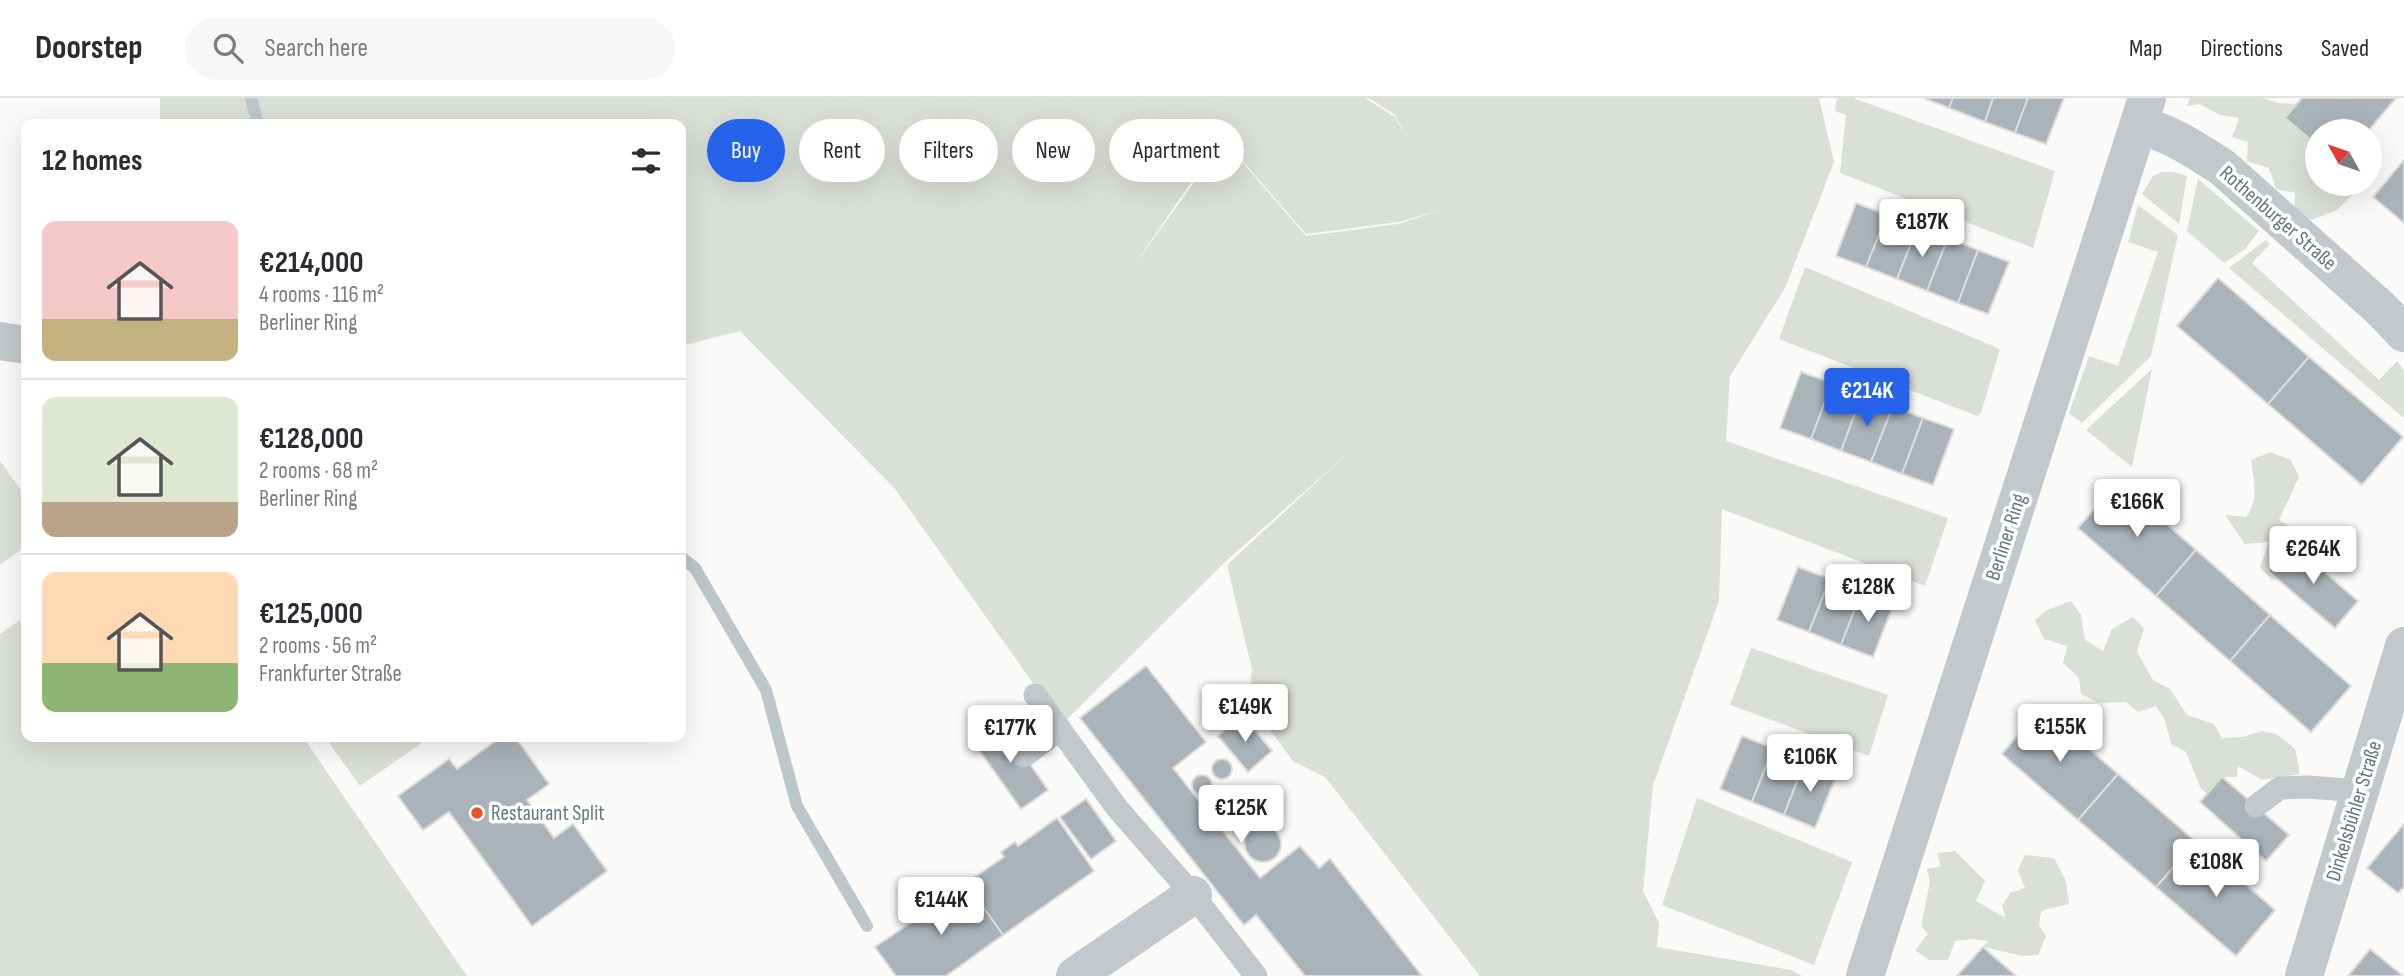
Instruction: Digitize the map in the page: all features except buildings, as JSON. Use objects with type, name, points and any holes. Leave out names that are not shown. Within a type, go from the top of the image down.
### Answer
[{"type":"street","name":"Rothenburger Straße","points":[[2143,111],[2160,131],[2222,167],[2381,309],[2404,333]]},
{"type":"street","name":"Berliner Ring","points":[[1865,976],[2143,111]]},
{"type":"street","points":[[0,341],[21,344]]},
{"type":"street","name":"Dinkelsbühler Straße","points":[[2304,976],[2404,646]]},
{"type":"street","points":[[1075,976],[1193,895]]},
{"type":"lane","points":[[1035,695],[1117,808],[1193,895],[1256,976]]},
{"type":"lane","points":[[1024,756],[1060,729]]},
{"type":"lane","points":[[2256,806],[2280,788],[2360,791]]},
{"type":"shaded area","points":[[160,98],[1365,98],[1395,117],[1409,143],[1395,115],[1369,98],[1819,98],[1834,162],[1785,288],[1730,376],[1726,441],[1948,518],[1925,586],[1722,509],[1719,601],[1653,785],[1643,891],[1659,923],[1657,947],[1791,970],[1802,976],[1480,976],[1325,777],[1293,761],[1249,702],[1252,669],[1227,565],[1348,453],[1224,563],[1062,724],[895,489],[740,331],[686,345],[686,119],[160,119]],"holes":[[[1109,119],[1244,119],[1244,162],[1306,234],[1399,222],[1444,209],[1398,224],[1306,236],[1244,164],[1244,182],[1194,182],[1131,270],[1191,182],[1109,182]]]},
{"type":"shaded area","points":[[1837,98],[1853,98],[2055,171],[2033,248],[1840,173],[1846,115],[1835,111]]},
{"type":"shaded area","points":[[2190,98],[2263,98],[2279,103],[2297,104],[2305,120],[2305,196],[2351,196],[2337,210],[2312,220],[2294,212],[2295,193],[2276,189],[2269,168],[2247,161],[2248,142],[2232,137],[2239,118],[2220,115],[2199,104],[2187,106]]},
{"type":"shaded area","points":[[2162,172],[2187,176],[2179,224],[2142,194],[2153,176]]},
{"type":"shaded area","points":[[2198,179],[2259,231],[2244,250],[2224,263],[2187,231]]},
{"type":"shaded area","points":[[2138,205],[2178,235],[2151,356],[2082,423],[2069,413],[2089,356],[2118,366],[2158,252],[2128,242]]},
{"type":"shaded area","points":[[2266,240],[2270,244],[2252,263],[2379,380],[2397,361],[2404,371],[2404,418],[2229,268]]},
{"type":"shaded area","points":[[1805,267],[2000,349],[1981,413],[1977,416],[1779,339]]},
{"type":"shaded area","points":[[2152,369],[2132,467],[2086,430]]},
{"type":"shaded area","points":[[2270,452],[2291,460],[2299,477],[2279,520],[2293,528],[2318,530],[2317,547],[2280,581],[2271,579],[2260,567],[2269,542],[2245,544],[2225,515],[2246,517],[2254,497],[2251,460]]},
{"type":"shaded area","points":[[0,461],[21,490],[21,550],[0,565]]},
{"type":"shaded area","points":[[2071,601],[2081,615],[2085,640],[2103,651],[2112,629],[2133,617],[2144,628],[2137,652],[2153,680],[2170,689],[2187,715],[2214,724],[2222,738],[2243,737],[2262,731],[2278,735],[2295,749],[2300,774],[2262,780],[2238,766],[2237,777],[2222,777],[2208,794],[2201,789],[2186,752],[2171,744],[2165,720],[2156,706],[2138,712],[2126,702],[2099,703],[2081,694],[2079,678],[2063,663],[2067,646],[2044,639],[2035,620],[2047,610]]},
{"type":"shaded area","points":[[21,619],[21,742],[306,742],[467,976],[0,976],[0,634]]},
{"type":"shaded area","points":[[1751,648],[1888,695],[1869,756],[1730,705]]},
{"type":"shaded area","points":[[329,742],[423,742],[360,786]]},
{"type":"shaded area","points":[[1697,798],[1852,862],[1814,965],[1662,905]]},
{"type":"shaded area","points":[[1955,851],[1985,881],[1976,901],[2006,918],[2002,906],[2010,893],[2025,888],[2018,870],[2025,855],[2054,858],[2066,881],[2069,904],[2041,911],[2039,925],[2046,936],[2038,955],[2023,956],[1983,947],[1988,941],[1973,939],[1955,941],[1948,960],[1929,960],[1915,950],[1928,934],[1921,926],[1930,882],[1927,869],[1941,866],[1937,853]]},
{"type":"waterway","points":[[251,98],[257,119]]},
{"type":"waterway","points":[[686,561],[695,568],[766,690],[797,806],[867,926]]},
{"type":"place","name":"Restaurant Split","points":[[477,813]]}]
